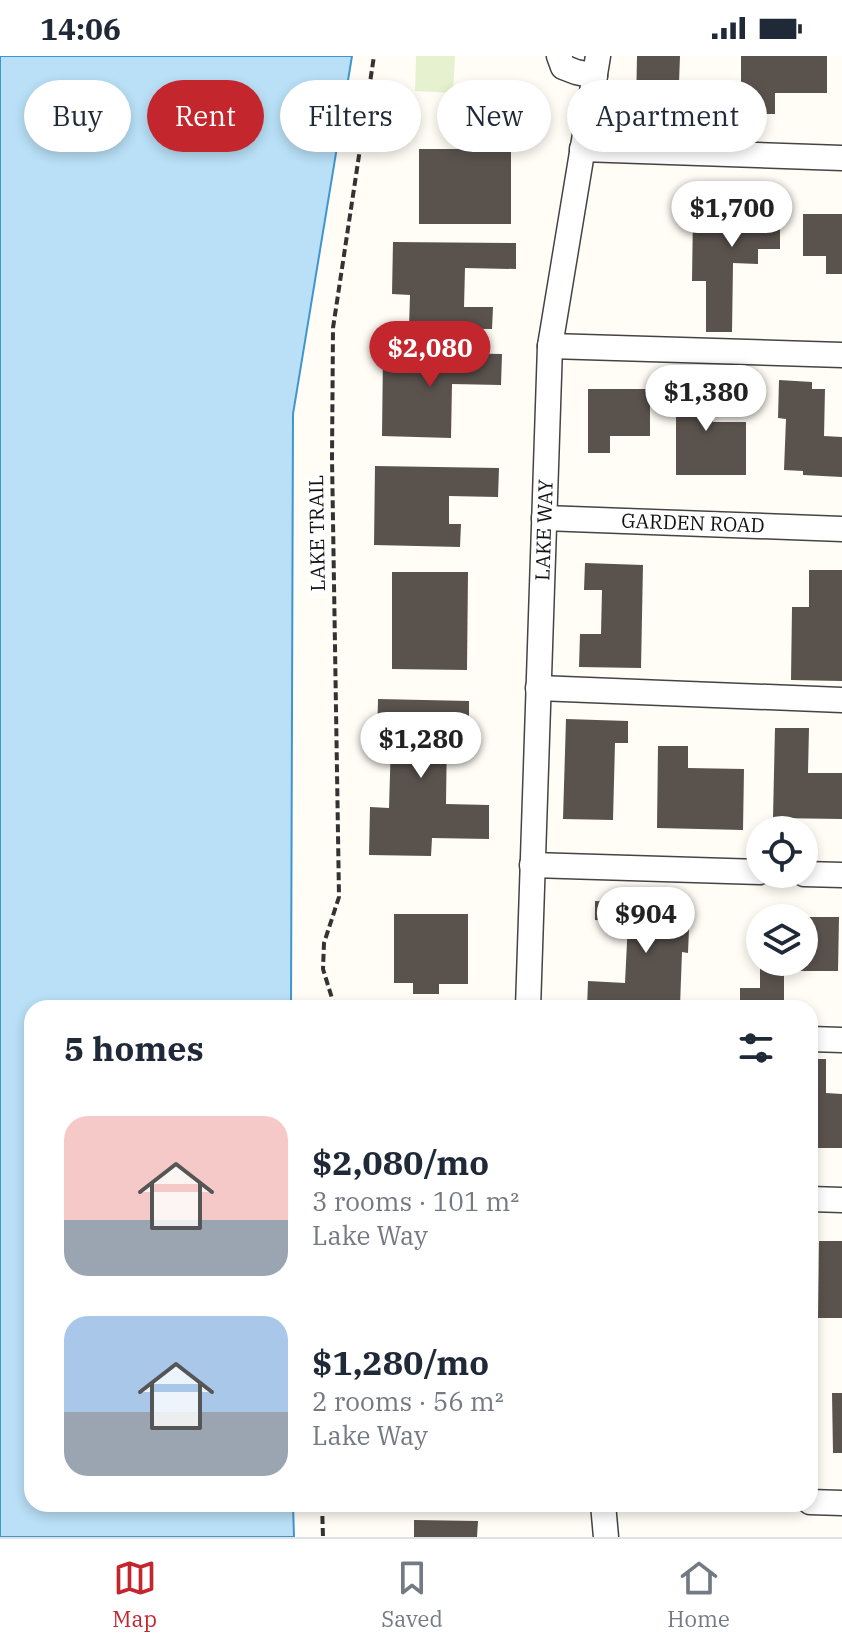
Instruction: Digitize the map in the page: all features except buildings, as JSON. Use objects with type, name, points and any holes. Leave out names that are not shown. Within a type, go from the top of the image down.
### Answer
[{"type":"street","points":[[559,56],[563,67],[576,72],[596,66]]},
{"type":"street","name":"LAKE WAY","points":[[528,1000],[550,346],[582,152]]},
{"type":"street","points":[[669,152],[842,158]]},
{"type":"street","points":[[550,346],[842,355]]},
{"type":"street","name":"GARDEN ROAD","points":[[544,518],[842,529]]},
{"type":"street","points":[[538,688],[842,700]]},
{"type":"street","points":[[532,865],[746,872]]},
{"type":"street","points":[[818,874],[842,875]]},
{"type":"street","points":[[818,1039],[842,1040]]},
{"type":"street","points":[[818,1199],[842,1200]]},
{"type":"street","points":[[818,1502],[842,1503]]},
{"type":"street","points":[[604,1512],[606,1537]]},
{"type":"path","name":"LAKE TRAIL","points":[[333,1000],[323,969],[324,943],[339,897],[333,328],[374,56]]},
{"type":"path","points":[[322,1512],[323,1537]]},
{"type":"green space","points":[[416,56],[455,56],[454,80],[437,80],[437,92],[421,91],[421,80],[415,80]]},
{"type":"water","points":[[0,56],[352,56],[348,80],[280,80],[280,152],[336,152],[293,414],[291,1000],[24,1000],[24,1512],[293,1512],[294,1537],[0,1537]]}]
